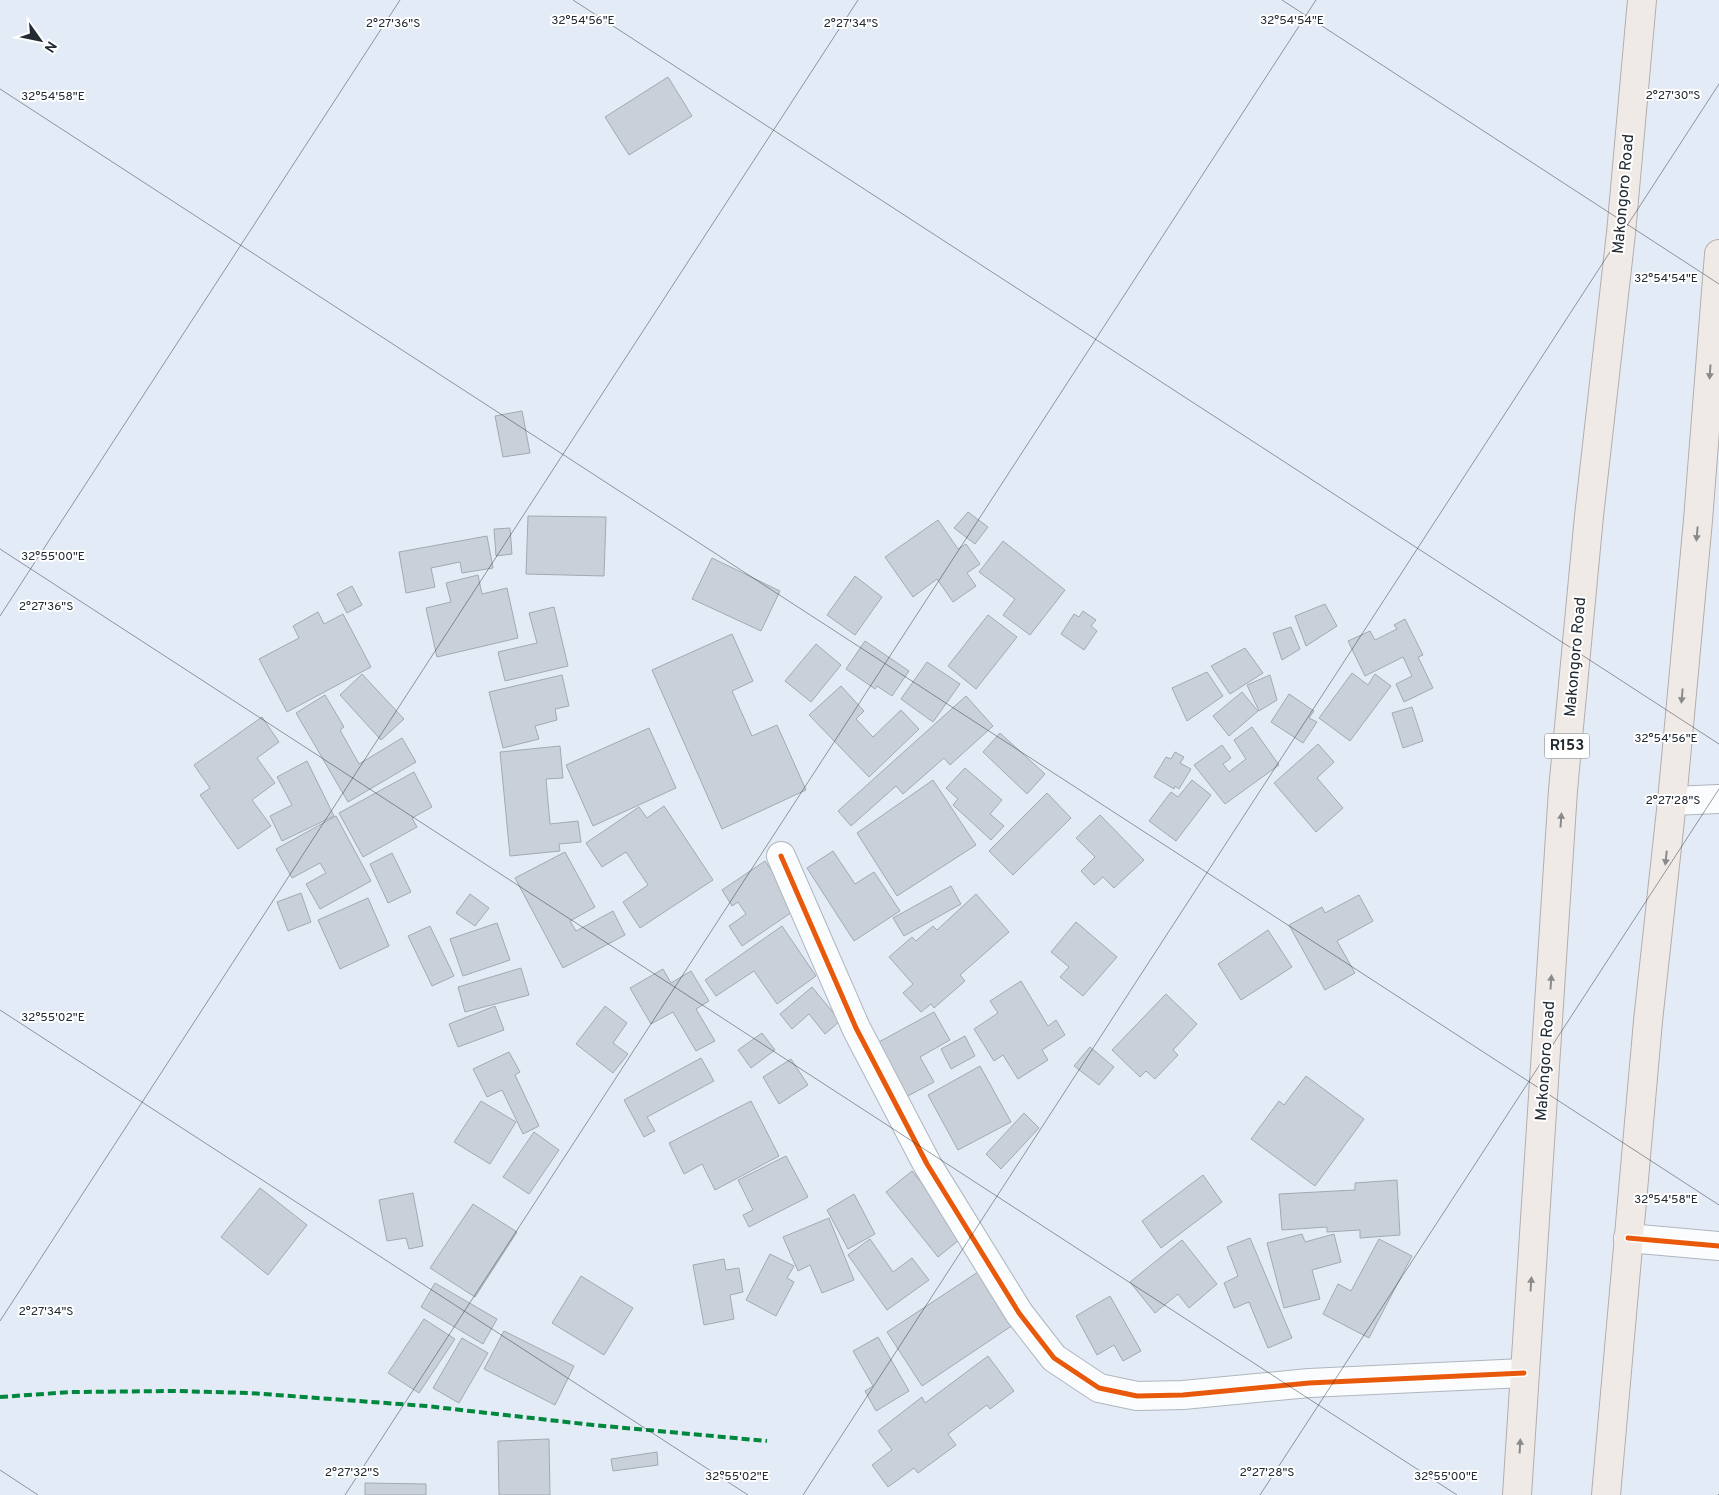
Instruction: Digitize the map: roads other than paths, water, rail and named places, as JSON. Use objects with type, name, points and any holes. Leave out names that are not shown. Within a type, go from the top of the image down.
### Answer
[{"type":"main road","name":"Makongoro Road","points":[[1518,1495],[1524,1373],[1563,790],[1589,516],[1621,233],[1642,0]]},
{"type":"main road","points":[[1606,1495],[1648,1020],[1672,801],[1698,520],[1718,269]]},
{"type":"street","points":[[1672,801],[1719,799]]},
{"type":"street","points":[[781,856],[856,1028],[927,1164],[1018,1313],[1054,1358],[1099,1388],[1137,1396],[1184,1395],[1309,1383],[1524,1373]]},
{"type":"street","points":[[1628,1238],[1719,1246]]}]
